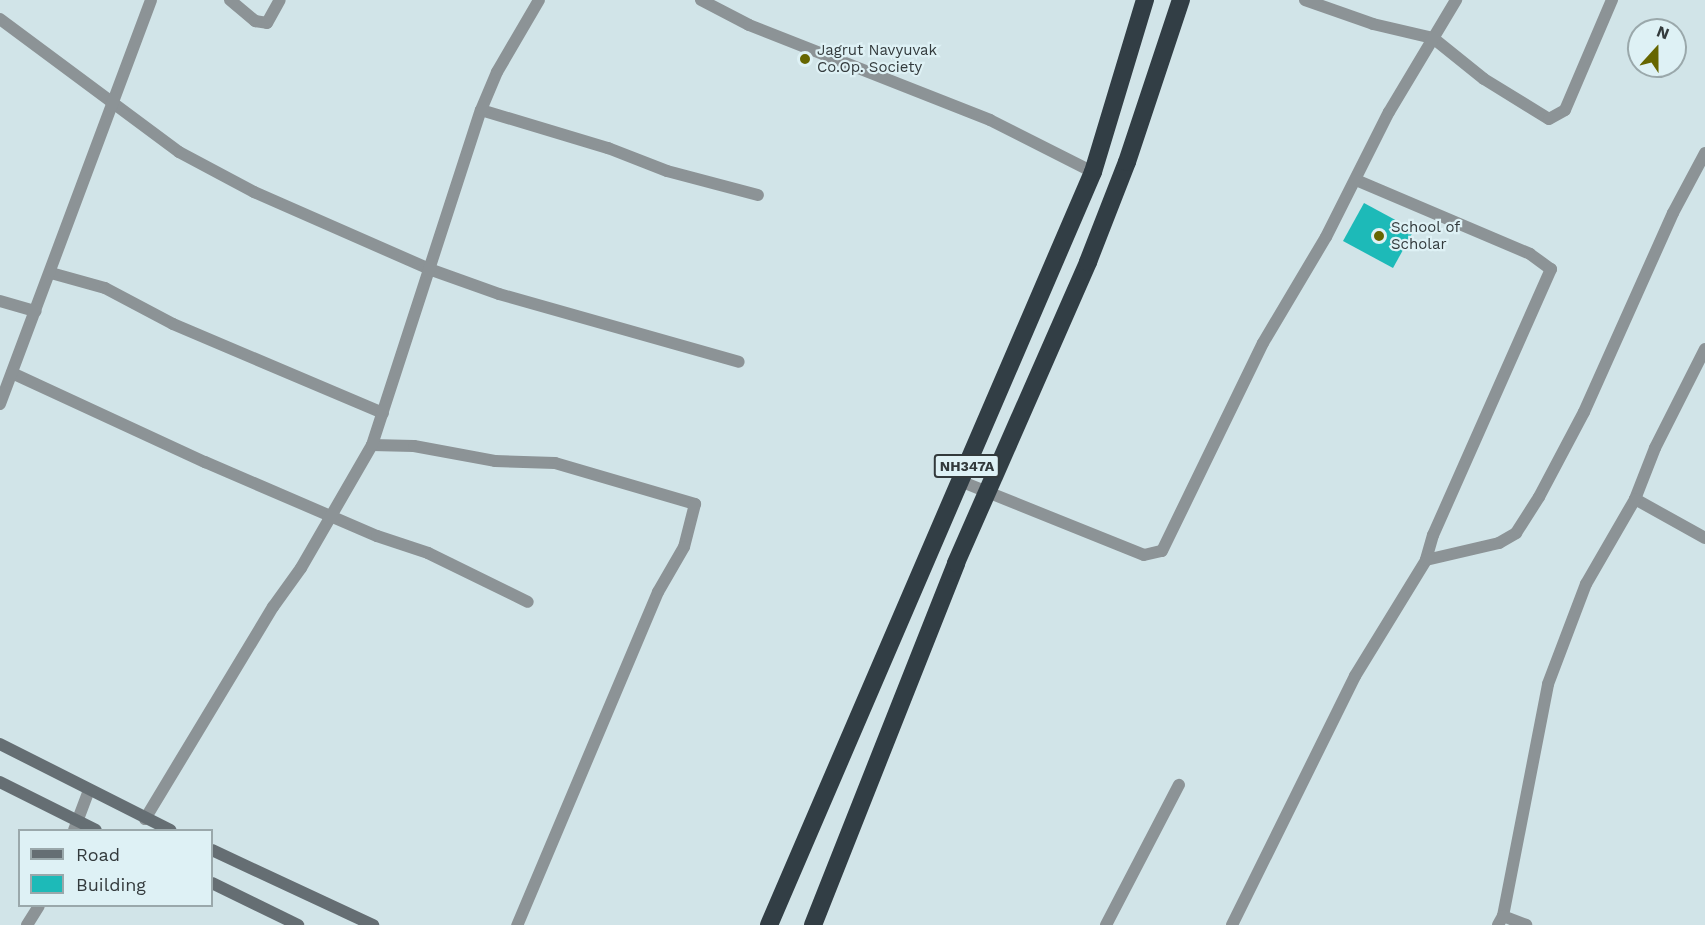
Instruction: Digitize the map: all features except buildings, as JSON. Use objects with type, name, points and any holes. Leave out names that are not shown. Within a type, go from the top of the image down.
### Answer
[{"type":"highway","name":"NH347A","points":[[769,925],[1092,172],[1145,0]]},
{"type":"highway","points":[[813,925],[987,493],[1101,229],[1181,0]]},
{"type":"street","points":[[0,404],[51,273],[111,103],[151,0]]},
{"type":"street","points":[[230,0],[255,21],[267,23],[280,0]]},
{"type":"street","points":[[146,819],[372,445],[481,110],[497,72],[539,0]]},
{"type":"street","points":[[701,0],[750,26],[990,120],[1092,172]]},
{"type":"street","points":[[1305,0],[1354,19],[1434,38],[1484,79],[1549,119],[1565,110],[1612,0]]},
{"type":"street","points":[[960,482],[1084,528],[1144,555],[1162,551],[1173,535],[1236,394],[1356,180],[1389,112],[1456,0]]},
{"type":"street","points":[[0,19],[179,152],[235,182],[429,269],[499,294],[739,362]]},
{"type":"street","points":[[481,110],[608,148],[667,171],[758,195]]},
{"type":"street","points":[[1426,560],[1479,550],[1516,533],[1584,412],[1672,213],[1705,153]]},
{"type":"street","points":[[1232,925],[1355,676],[1426,560],[1433,535],[1551,269],[1530,254],[1356,180]]},
{"type":"street","points":[[51,273],[105,288],[173,324],[383,413]]},
{"type":"street","points":[[0,301],[36,311]]},
{"type":"street","points":[[1526,925],[1501,920],[1548,684],[1586,584],[1635,500],[1655,448],[1705,349]]},
{"type":"street","points":[[12,373],[205,462],[332,514],[377,536],[428,554],[528,602]]},
{"type":"street","points":[[372,445],[414,446],[495,461],[555,463],[695,504],[684,547],[658,592],[516,925]]},
{"type":"street","points":[[1635,500],[1705,538]]},
{"type":"street","points":[[0,744],[166,829]]},
{"type":"street","points":[[0,782],[76,826],[89,789]]},
{"type":"street","points":[[1106,925],[1179,785]]},
{"type":"street","points":[[213,850],[373,925]]},
{"type":"street","points":[[213,884],[298,925]]},
{"type":"street","points":[[27,925],[38,907]]},
{"type":"place","name":"Jagrut Navyuvak Co.Op. Society","points":[[805,59]]},
{"type":"place","name":"School of Scholar","points":[[1379,236]]}]
